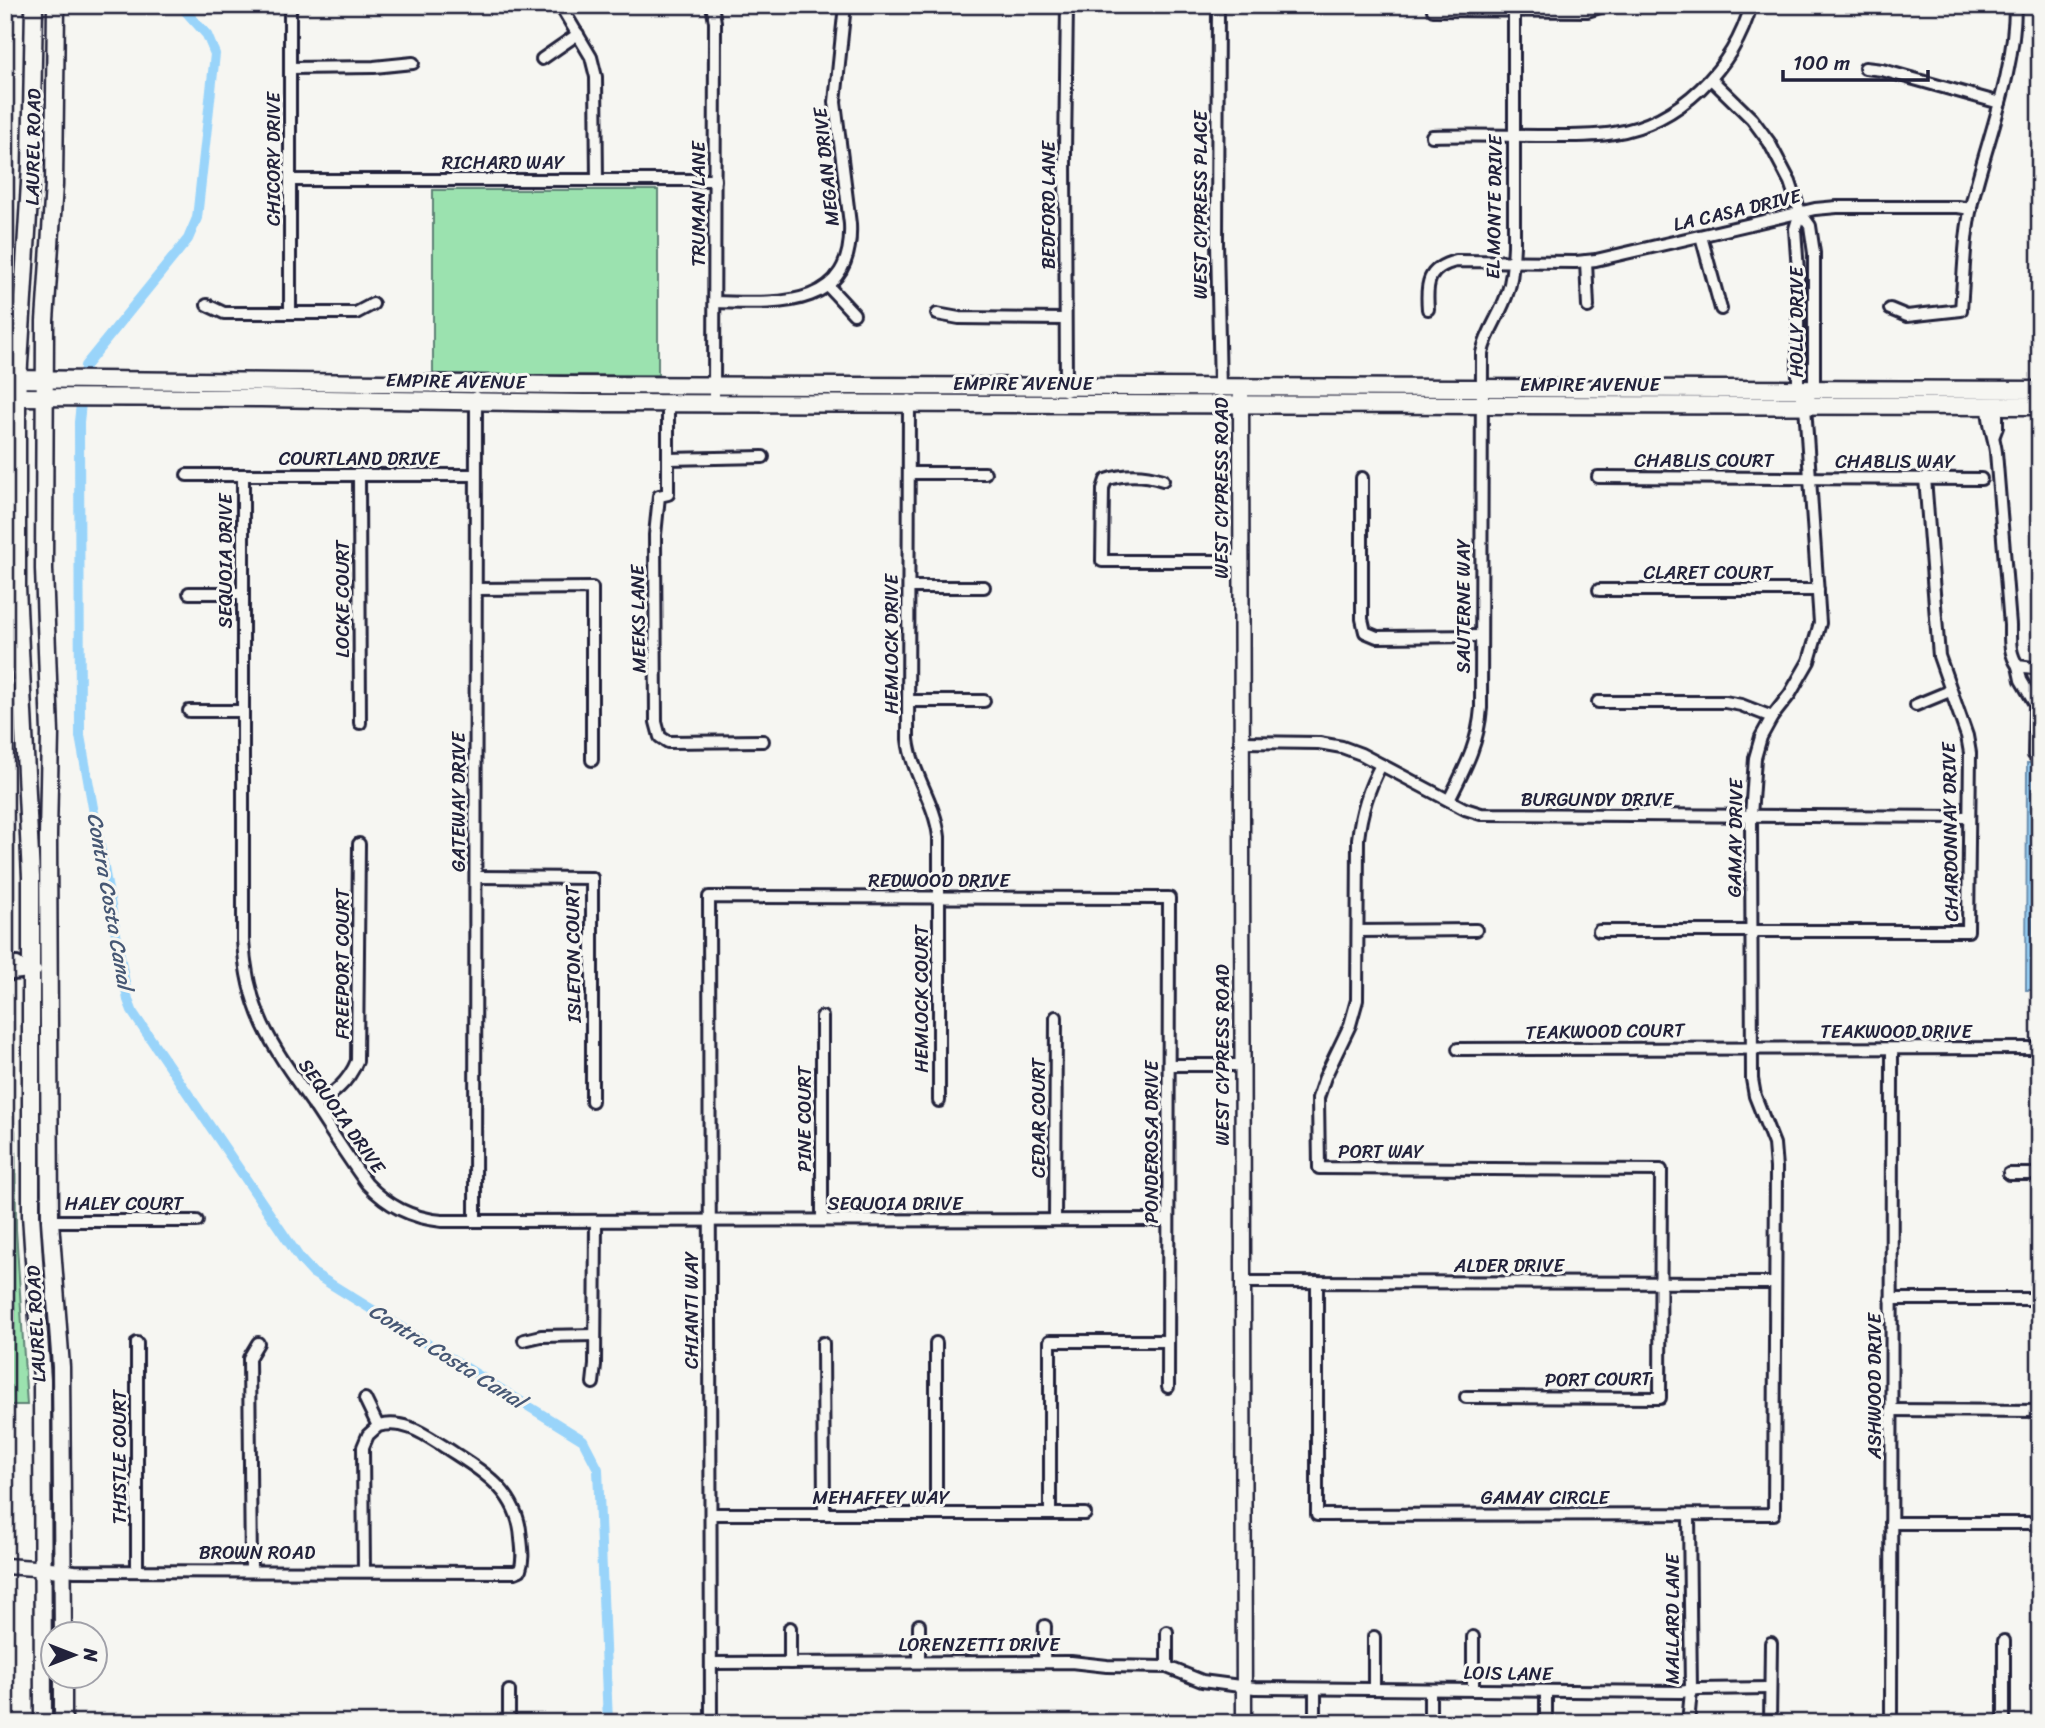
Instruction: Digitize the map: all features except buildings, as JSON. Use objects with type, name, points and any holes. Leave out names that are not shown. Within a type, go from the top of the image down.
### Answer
[{"type":"main road","name":"LAUREL ROAD","points":[[34,5],[31,166],[11,397],[30,850],[31,1214],[42,1380],[43,1723]]},
{"type":"main road","name":"LAUREL ROAD","points":[[56,5],[54,185],[45,321],[44,569],[50,733],[50,1221],[61,1367],[63,1620]]},
{"type":"main road","points":[[33,92],[56,93]]},
{"type":"main road","name":"EMPIRE AVENUE","points":[[11,379],[476,384],[2040,391]]},
{"type":"main road","points":[[1992,406],[1995,396],[2031,396],[2040,391]]},
{"type":"main road","name":"EMPIRE AVENUE","points":[[11,397],[668,403],[2040,406]]},
{"type":"main road","points":[[63,1690],[63,1723]]},
{"type":"street","name":"CHICORY DRIVE","points":[[290,5],[290,313]]},
{"type":"street","points":[[560,5],[591,57],[596,77],[597,180]]},
{"type":"street","name":"TRUMAN LANE","points":[[712,5],[715,22],[714,403]]},
{"type":"street","name":"MEGAN DRIVE","points":[[828,286],[838,275],[848,255],[851,240],[835,102],[845,5]]},
{"type":"street","name":"BEDFORD LANE","points":[[1065,404],[1067,5]]},
{"type":"street","name":"WEST CYPRESS PLACE","points":[[1218,5],[1217,243],[1221,405]]},
{"type":"street","points":[[1433,10],[1587,10],[1607,5]]},
{"type":"street","points":[[1432,136],[1594,136],[1637,127],[1681,105],[1711,79],[1731,52],[1751,5]]},
{"type":"street","points":[[1890,309],[1907,316],[1961,310],[1971,209],[2013,48],[2015,5]]},
{"type":"street","name":"EL MONTE DRIVE","points":[[1481,404],[1485,337],[1508,293],[1513,261],[1514,8]]},
{"type":"street","points":[[542,59],[578,34]]},
{"type":"street","points":[[290,68],[374,67],[413,62]]},
{"type":"street","points":[[1865,68],[1882,70],[2000,103]]},
{"type":"street","name":"HOLLY DRIVE","points":[[1711,79],[1752,119],[1769,142],[1790,182],[1800,212],[1810,226],[1814,253],[1805,406]]},
{"type":"street","name":"RICHARD WAY","points":[[290,180],[715,180]]},
{"type":"street","name":"LA CASA DRIVE","points":[[1428,309],[1426,288],[1431,276],[1446,264],[1456,261],[1586,261],[1837,206],[1971,209]]},
{"type":"street","name":"HOLLY DRIVE","points":[[1800,212],[1795,229],[1806,388]]},
{"type":"street","points":[[1701,236],[1721,309]]},
{"type":"street","points":[[1586,261],[1588,307]]},
{"type":"street","points":[[715,302],[788,302],[805,299],[828,286],[854,314]]},
{"type":"street","points":[[207,305],[224,313],[356,313],[373,304]]},
{"type":"street","points":[[937,314],[959,318],[1065,319]]},
{"type":"street","name":"GATEWAY DRIVE","points":[[475,1221],[476,384]]},
{"type":"street","name":"HEMLOCK DRIVE","points":[[909,386],[908,739],[913,765],[937,821],[939,897]]},
{"type":"street","name":"WEST CYPRESS ROAD","points":[[1241,387],[1244,1723]]},
{"type":"street","name":"MEEKS LANE","points":[[668,403],[668,494],[659,496],[655,535],[656,722],[660,737],[668,742],[763,741]]},
{"type":"street","name":"SAUTERNE WAY","points":[[1448,800],[1472,755],[1479,729],[1481,404]]},
{"type":"street","name":"GAMAY DRIVE","points":[[1775,1283],[1774,1144],[1755,1096],[1752,1079],[1751,816],[1755,758],[1761,737],[1809,661],[1819,623],[1805,406]]},
{"type":"street","points":[[1992,406],[1988,425],[1994,435],[2010,625],[2009,645],[2021,680],[2035,704],[2034,755]]},
{"type":"street","points":[[668,459],[762,457]]},
{"type":"street","points":[[909,473],[985,473]]},
{"type":"street","name":"COURTLAND DRIVE","points":[[187,475],[475,475]]},
{"type":"street","name":"LOCKE COURT","points":[[359,475],[360,723]]},
{"type":"street","points":[[1163,480],[1147,475],[1119,475],[1106,480],[1103,488],[1102,561],[1240,561]]},
{"type":"street","name":"SEQUOIA DRIVE","points":[[243,476],[243,940],[249,990],[266,1034],[367,1184],[384,1200],[405,1212],[429,1220],[1168,1220]]},
{"type":"street","name":"CHABLIS COURT","points":[[1598,477],[1809,478]]},
{"type":"street","points":[[1362,478],[1362,619],[1365,632],[1377,637],[1481,636]]},
{"type":"street","name":"CHABLIS WAY","points":[[1809,478],[1981,479]]},
{"type":"street","name":"CHARDONNAY DRIVE","points":[[1751,930],[1968,931],[1970,752],[1939,656],[1925,478]]},
{"type":"street","points":[[909,587],[984,587]]},
{"type":"street","points":[[476,589],[592,588],[592,760]]},
{"type":"street","name":"CLARET COURT","points":[[1598,590],[1818,590]]},
{"type":"street","points":[[189,593],[243,593]]},
{"type":"street","points":[[2018,666],[2040,669]]},
{"type":"street","points":[[1916,705],[1950,691]]},
{"type":"street","points":[[909,701],[984,701]]},
{"type":"street","points":[[1598,702],[1725,702],[1772,717]]},
{"type":"street","points":[[189,710],[243,711]]},
{"type":"street","name":"BURGUNDY DRIVE","points":[[1240,742],[1332,745],[1362,754],[1465,809],[1497,816],[1969,817]]},
{"type":"street","name":"PORT WAY","points":[[1381,765],[1360,818],[1357,839],[1357,1000],[1350,1025],[1318,1098],[1319,1168],[1661,1170],[1660,1283]]},
{"type":"street","name":"FREEPORT COURT","points":[[314,1106],[343,1085],[358,1061],[359,844]]},
{"type":"street","name":"ISLETON COURT","points":[[475,877],[592,878],[592,1101]]},
{"type":"street","name":"REDWOOD DRIVE","points":[[709,897],[1169,898]]},
{"type":"street","name":"CHIANTI WAY","points":[[709,897],[711,1723]]},
{"type":"street","name":"HEMLOCK COURT","points":[[939,897],[939,1101]]},
{"type":"street","name":"PONDEROSA DRIVE","points":[[1168,1387],[1169,898]]},
{"type":"street","points":[[1358,931],[1476,930]]},
{"type":"street","points":[[1598,930],[1751,930]]},
{"type":"street","points":[[5,963],[17,963],[30,971]]},
{"type":"street","points":[[5,975],[30,971],[49,972]]},
{"type":"street","name":"PINE COURT","points":[[822,1017],[822,1220]]},
{"type":"street","name":"CEDAR COURT","points":[[1055,1220],[1056,1017]]},
{"type":"street","name":"TEAKWOOD DRIVE","points":[[1751,1047],[2040,1048]]},
{"type":"street","name":"TEAKWOOD COURT","points":[[1458,1049],[1751,1047]]},
{"type":"street","name":"ASHWOOD DRIVE","points":[[1891,1723],[1892,1049]]},
{"type":"street","points":[[1169,1065],[1242,1065]]},
{"type":"street","points":[[2009,1174],[2040,1174]]},
{"type":"street","name":"HALEY COURT","points":[[50,1221],[197,1221]]},
{"type":"street","points":[[593,1383],[596,1221]]},
{"type":"street","name":"ALDER DRIVE","points":[[1243,1282],[1775,1283]]},
{"type":"street","name":"GAMAY CIRCLE","points":[[1317,1282],[1317,1515],[1774,1514],[1775,1283]]},
{"type":"street","name":"PORT COURT","points":[[1466,1397],[1660,1398],[1660,1283]]},
{"type":"street","points":[[1891,1299],[2040,1299]]},
{"type":"street","points":[[524,1340],[541,1336],[595,1335]]},
{"type":"street","points":[[1050,1514],[1050,1341],[1168,1341]]},
{"type":"street","name":"THISTLE COURT","points":[[137,1343],[137,1571]]},
{"type":"street","points":[[251,1571],[249,1358],[258,1343]]},
{"type":"street","points":[[823,1343],[824,1514]]},
{"type":"street","points":[[936,1343],[936,1514]]},
{"type":"street","points":[[364,1572],[363,1447],[378,1426],[365,1399]]},
{"type":"street","points":[[1891,1410],[2040,1411]]},
{"type":"street","name":"BROWN ROAD","points":[[5,1566],[137,1571],[508,1573],[520,1570],[520,1528],[504,1491],[493,1479],[417,1430],[402,1424],[378,1426]]},
{"type":"street","name":"MEHAFFEY WAY","points":[[711,1514],[1085,1514]]},
{"type":"street","name":"MALLARD LANE","points":[[1688,1723],[1691,1691],[1689,1515]]},
{"type":"street","points":[[1891,1523],[2040,1523]]},
{"type":"street","points":[[919,1625],[919,1661]]},
{"type":"street","points":[[1044,1661],[1045,1626]]},
{"type":"street","points":[[790,1628],[790,1664]]},
{"type":"street","points":[[1167,1632],[1167,1667]]},
{"type":"street","points":[[1374,1637],[1374,1689]]},
{"type":"street","points":[[1473,1637],[1473,1689]]},
{"type":"street","points":[[2004,1640],[2004,1723]]},
{"type":"street","points":[[1770,1723],[1771,1643]]},
{"type":"street","name":"LORENZETTI DRIVE","points":[[711,1663],[1044,1661],[1167,1667],[1202,1681],[1244,1688]]},
{"type":"street","name":"LOIS LANE","points":[[1244,1688],[1546,1692],[1770,1688]]},
{"type":"street","points":[[1315,1689],[1315,1723]]},
{"type":"street","points":[[1430,1690],[1430,1723]]},
{"type":"street","points":[[509,1691],[509,1723]]},
{"type":"street","points":[[1546,1692],[1546,1723]]},
{"type":"green space","points":[[433,190],[658,190],[658,375],[433,375]]},
{"type":"green space","points":[[5,1122],[11,1122],[15,1131],[16,1229],[27,1405],[5,1405]]},
{"type":"water","points":[[2027,763],[2040,763],[2040,990],[2026,990]]},
{"type":"waterway","name":"Contra Costa Canal","points":[[180,5],[207,35],[215,54],[197,218],[188,239],[85,366],[79,422],[80,736],[128,1000],[133,1013],[301,1260],[313,1273],[583,1440],[598,1469],[608,1723]]}]
